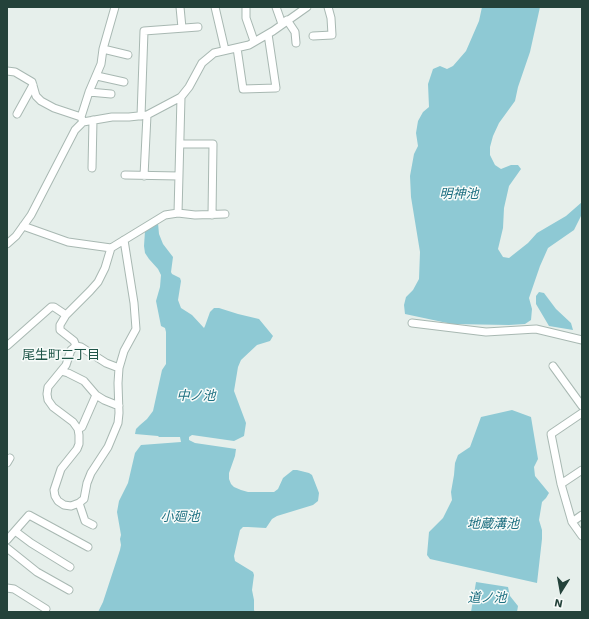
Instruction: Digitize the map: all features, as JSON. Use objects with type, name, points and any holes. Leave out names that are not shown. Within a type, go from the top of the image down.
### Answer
[{"type":"street","points":[[7,244],[16,236],[31,215],[75,130],[82,120],[89,92],[100,64],[115,7]]},
{"type":"street","points":[[180,7],[182,28]]},
{"type":"street","points":[[215,7],[225,50]]},
{"type":"street","points":[[246,7],[246,18],[254,41]]},
{"type":"street","points":[[276,7],[284,22],[295,32],[296,43]]},
{"type":"street","points":[[7,71],[15,72],[32,82],[36,96],[41,101],[82,120],[144,115],[181,97],[189,87],[202,63],[214,53],[249,45],[268,34],[307,7]]},
{"type":"street","points":[[313,36],[332,35],[331,18],[328,7]]},
{"type":"street","points":[[144,176],[144,31],[198,27]]},
{"type":"street","points":[[237,48],[243,89],[276,88],[268,34]]},
{"type":"street","points":[[103,49],[128,55]]},
{"type":"street","points":[[96,76],[124,82]]},
{"type":"street","points":[[17,114],[33,85]]},
{"type":"street","points":[[89,92],[111,94]]},
{"type":"street","points":[[178,212],[181,97]]},
{"type":"street","points":[[92,168],[93,120]]},
{"type":"street","points":[[180,144],[213,144],[212,215]]},
{"type":"street","points":[[126,176],[179,176]]},
{"type":"street","points":[[23,226],[68,242],[111,248],[165,215],[178,212],[195,215],[225,214]]},
{"type":"street","points":[[76,346],[71,350],[66,365],[48,387],[47,394],[48,400],[53,407],[73,422],[78,429],[79,444],[62,469],[54,490],[58,501],[71,506],[84,499],[87,483],[91,473],[108,447],[118,422],[119,368],[124,351],[136,329],[134,303],[124,240]]},
{"type":"street","points":[[111,248],[105,268],[98,282],[66,315],[60,325],[60,330],[74,342],[76,346],[81,347],[106,363],[119,368]]},
{"type":"street","points":[[7,346],[50,307],[54,307],[66,315]]},
{"type":"street","points":[[412,323],[486,332],[536,329],[582,340]]},
{"type":"street","points":[[554,366],[582,406]]},
{"type":"street","points":[[61,371],[84,381],[96,395],[111,404],[119,406]]},
{"type":"street","points":[[78,429],[82,428],[96,395]]},
{"type":"street","points":[[582,413],[551,434],[561,484],[572,522],[582,536]]},
{"type":"street","points":[[561,484],[582,470]]},
{"type":"street","points":[[79,503],[85,522],[93,525]]},
{"type":"street","points":[[7,540],[29,515],[88,547]]},
{"type":"street","points":[[572,522],[582,515]]},
{"type":"street","points":[[15,531],[31,543],[70,567]]},
{"type":"street","points":[[7,548],[37,572],[69,590]]},
{"type":"street","points":[[7,588],[14,589],[46,609]]},
{"type":"water","name":"明神池","points":[[482,7],[540,7],[530,52],[518,87],[515,101],[499,123],[490,147],[490,155],[495,165],[501,169],[511,165],[518,165],[521,169],[509,186],[504,208],[503,228],[498,249],[503,257],[509,258],[528,243],[537,233],[566,216],[582,202],[582,214],[574,230],[548,248],[529,298],[532,309],[531,320],[525,324],[452,324],[405,314],[404,305],[406,297],[413,290],[419,279],[420,252],[411,197],[410,176],[414,154],[418,146],[416,133],[418,121],[423,112],[429,107],[428,84],[433,69],[440,66],[447,69],[453,66],[466,51],[479,21]]},
{"type":"water","name":"小廻池","points":[[158,223],[159,234],[163,244],[173,257],[171,272],[180,278],[181,281],[178,300],[181,308],[192,315],[204,328],[210,312],[214,308],[219,308],[259,319],[273,336],[270,341],[257,345],[241,360],[238,367],[234,391],[246,423],[244,436],[234,441],[192,435],[189,437],[189,440],[195,443],[236,449],[229,473],[229,479],[234,487],[241,490],[248,492],[274,492],[278,489],[283,478],[293,470],[297,470],[312,475],[319,493],[318,501],[313,505],[277,516],[272,519],[266,528],[243,527],[240,530],[234,556],[235,561],[253,572],[252,590],[255,612],[98,612],[103,602],[120,550],[121,535],[117,512],[119,501],[128,483],[135,453],[141,445],[181,442],[180,437],[159,437],[135,434],[136,429],[153,411],[162,370],[166,364],[166,332],[165,328],[161,326],[156,301],[160,287],[161,275],[145,253],[144,246],[145,231]]},
{"type":"water","points":[[539,292],[544,293],[556,309],[571,323],[573,330],[549,326],[536,304],[536,296]]},
{"type":"water","name":"地蔵溝池","points":[[512,410],[531,417],[538,459],[534,467],[535,476],[549,493],[542,502],[539,520],[542,530],[542,539],[537,583],[430,559],[427,555],[429,532],[443,518],[452,500],[451,492],[455,463],[458,455],[470,447],[481,417]]},
{"type":"water","name":"道ノ池","points":[[476,582],[508,587],[510,596],[518,606],[517,612],[471,612]]},
{"type":"district","name":"尾生町二丁目","points":[[61,355]]},
{"type":"water label","name":"中ノ池","points":[[196,396]]}]
